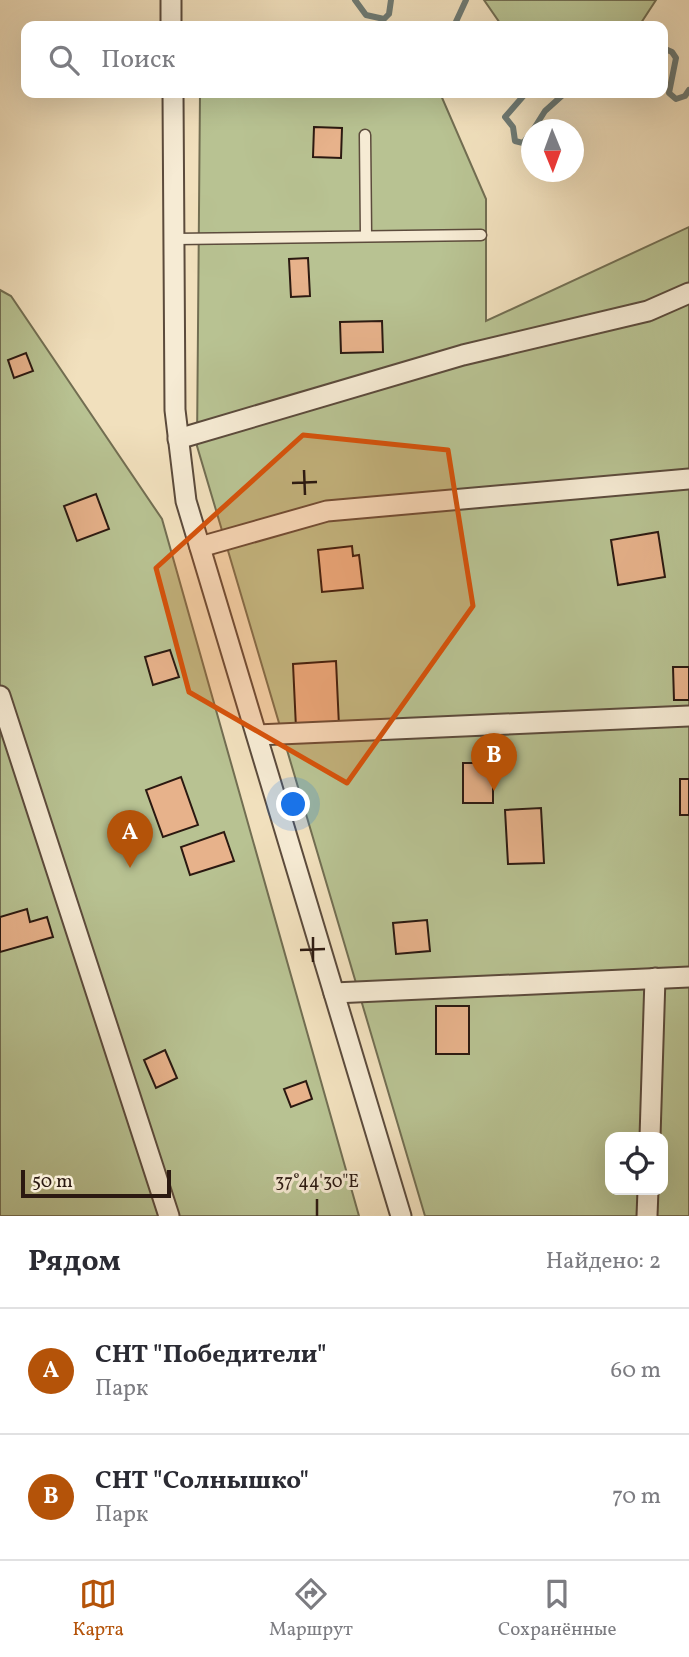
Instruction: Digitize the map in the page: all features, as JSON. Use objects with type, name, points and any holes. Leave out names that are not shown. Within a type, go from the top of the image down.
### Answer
[{"type":"street","points":[[171,0],[172,21]]},
{"type":"street","points":[[173,98],[175,410],[186,500],[401,1216]]},
{"type":"street","points":[[178,439],[463,355],[648,311],[689,293]]},
{"type":"street","points":[[200,547],[327,511],[689,479]]},
{"type":"street","points":[[0,696],[169,1216]]},
{"type":"street","points":[[257,735],[689,716]]},
{"type":"street","points":[[334,993],[689,977]]},
{"type":"street","points":[[650,1132],[655,978]]},
{"type":"street","points":[[648,1195],[648,1216]]},
{"type":"lane","points":[[365,135],[366,236]]},
{"type":"lane","points":[[175,239],[481,234]]},
{"type":"highlighted area","points":[[303,435],[448,450],[473,606],[347,783],[189,692],[156,568]]},
{"type":"green space","points":[[484,0],[656,0],[642,21],[499,21]]},
{"type":"green space","points":[[200,98],[442,98],[486,199],[486,321],[689,227],[689,1216],[425,1216],[197,446]]},
{"type":"green space","points":[[0,290],[11,296],[162,519],[359,1216],[0,1216]]},
{"type":"building","points":[[314,127],[342,128],[341,158],[313,157]]},
{"type":"building","points":[[308,258],[310,296],[291,297],[289,259]]},
{"type":"building","points":[[382,321],[383,352],[341,353],[340,322]]},
{"type":"building","points":[[26,353],[33,371],[14,378],[8,360]]},
{"type":"building","points":[[96,494],[109,529],[77,541],[64,506]]},
{"type":"building","points":[[658,532],[665,577],[618,585],[611,540]]},
{"type":"building","points":[[352,546],[353,556],[359,555],[363,588],[322,592],[318,550]]},
{"type":"building","points":[[170,650],[179,677],[153,685],[145,657]]},
{"type":"building","points":[[336,661],[339,726],[296,728],[293,664]]},
{"type":"building","points":[[673,667],[689,667],[689,700],[674,700]]},
{"type":"building","points":[[463,763],[493,763],[493,803],[463,803]]},
{"type":"building","points":[[181,777],[198,825],[163,837],[146,790]]},
{"type":"building","points":[[680,779],[689,779],[689,815],[680,815]]},
{"type":"building","points":[[541,808],[544,863],[508,864],[505,810]]},
{"type":"building","points":[[224,832],[234,861],[190,875],[181,847]]},
{"type":"building","points":[[27,909],[30,922],[47,917],[53,937],[0,952],[0,917]]},
{"type":"building","points":[[427,920],[430,951],[396,954],[393,923]]},
{"type":"building","points":[[436,1006],[469,1006],[469,1054],[436,1054]]},
{"type":"building","points":[[165,1050],[177,1078],[156,1088],[144,1060]]},
{"type":"building","points":[[306,1081],[312,1099],[291,1107],[284,1089]]},
{"type":"waterway","points":[[355,0],[366,15],[384,19],[389,14],[391,0]]},
{"type":"waterway","points":[[456,21],[466,0]]},
{"type":"waterway","points":[[668,50],[676,58],[669,93],[676,99],[685,96],[689,90]]},
{"type":"waterway","points":[[521,142],[515,141],[513,127],[505,117],[522,98]]},
{"type":"waterway","points":[[540,119],[559,98]]},
{"type":"place","name":"СНТ \"Солнышко\"","points":[[494,791]]},
{"type":"place","name":"СНТ \"Победители\"","points":[[130,868]]}]
